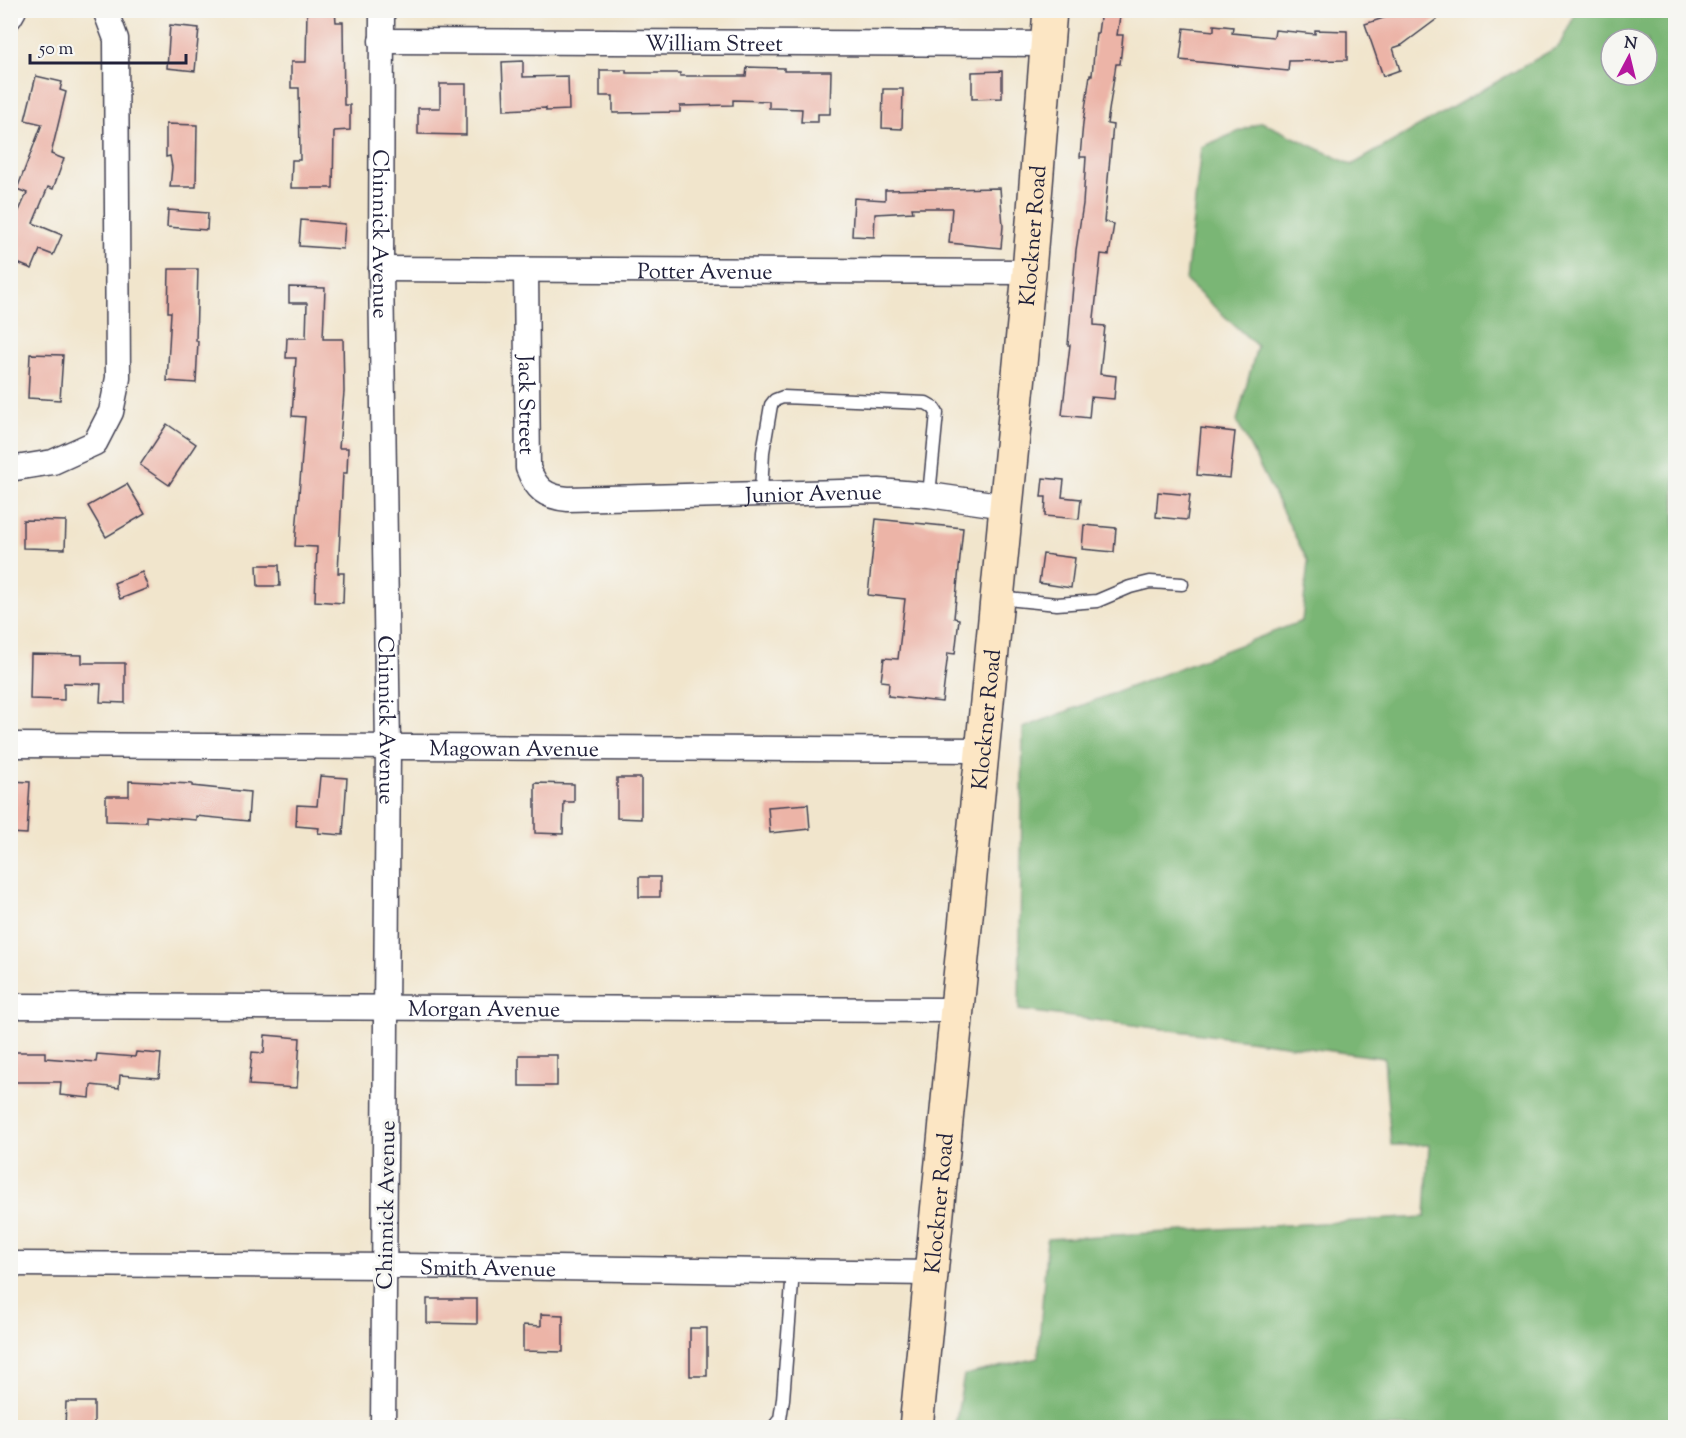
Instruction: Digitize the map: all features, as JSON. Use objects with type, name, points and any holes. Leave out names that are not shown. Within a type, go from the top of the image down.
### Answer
[{"type":"main road","name":"Klockner Road","points":[[916,1428],[1029,272],[1050,10]]},
{"type":"street","points":[[10,17],[14,10]]},
{"type":"street","points":[[10,466],[16,468],[53,462],[95,443],[111,412],[118,378],[116,39],[105,10]]},
{"type":"street","name":"Chinnick Avenue","points":[[381,10],[381,269],[388,747],[383,1428]]},
{"type":"street","name":"William Street","points":[[381,41],[1046,44]]},
{"type":"street","name":"Potter Avenue","points":[[381,269],[1029,272]]},
{"type":"street","name":"Jack Street","points":[[526,270],[528,468],[533,481],[543,492],[555,498],[622,498]]},
{"type":"street","name":"Junior Avenue","points":[[622,498],[879,491],[929,495],[1006,506]]},
{"type":"street","name":"Magowan Avenue","points":[[10,745],[981,750]]},
{"type":"street","name":"Morgan Avenue","points":[[10,1006],[956,1010]]},
{"type":"street","name":"Smith Avenue","points":[[10,1264],[931,1273]]},
{"type":"lane","points":[[761,494],[763,452],[771,405],[774,400],[783,397],[926,403],[933,407],[937,413],[929,495]]},
{"type":"lane","points":[[996,598],[1057,604],[1096,601],[1149,582],[1182,584]]},
{"type":"lane","points":[[773,1428],[780,1419],[783,1399],[793,1271]]},
{"type":"green space","points":[[1577,11],[1675,11],[1675,1427],[955,1427],[964,1375],[1038,1358],[1047,1239],[1425,1217],[1429,1145],[1391,1145],[1384,1058],[1019,1010],[1023,728],[1302,621],[1308,562],[1237,421],[1257,346],[1186,281],[1201,147],[1262,122],[1352,165],[1559,46]]},
{"type":"building","points":[[307,10],[335,10],[336,22],[343,22],[344,105],[350,105],[350,130],[334,131],[333,188],[291,188],[292,160],[300,160],[299,88],[291,88],[291,62],[306,62]]},
{"type":"building","points":[[1101,10],[1121,10],[1117,35],[1123,35],[1120,64],[1116,64],[1107,124],[1113,125],[1104,222],[1114,224],[1109,255],[1101,254],[1094,318],[1094,325],[1105,326],[1100,374],[1116,376],[1114,399],[1091,397],[1089,418],[1062,415],[1070,345],[1068,345],[1076,250],[1083,204],[1086,157],[1080,157],[1083,123]]},
{"type":"building","points":[[1408,10],[1449,10],[1402,45],[1393,48],[1400,70],[1383,76],[1365,24]]},
{"type":"building","points":[[170,25],[199,28],[195,71],[167,68]]},
{"type":"building","points":[[1214,25],[1233,27],[1232,33],[1274,37],[1275,30],[1315,34],[1315,30],[1347,31],[1347,60],[1289,61],[1288,71],[1180,60],[1184,28],[1214,31]]},
{"type":"building","points":[[523,61],[523,77],[568,76],[569,110],[546,111],[546,108],[504,110],[502,62]]},
{"type":"building","points":[[747,67],[784,68],[784,71],[831,71],[830,114],[818,114],[818,122],[801,122],[802,109],[769,108],[769,101],[733,100],[733,105],[680,106],[680,112],[613,113],[613,96],[600,96],[600,70],[626,70],[626,73],[680,73],[680,76],[746,76]]},
{"type":"building","points":[[1002,71],[1002,98],[972,99],[972,72]]},
{"type":"building","points":[[36,76],[62,82],[60,90],[66,92],[51,154],[64,159],[53,189],[48,187],[33,223],[62,235],[53,255],[40,250],[32,269],[10,260],[10,231],[27,193],[17,189],[42,124],[25,120]]},
{"type":"building","points":[[440,84],[466,84],[466,135],[418,134],[418,108],[440,108]]},
{"type":"building","points":[[883,89],[903,89],[902,129],[882,128]]},
{"type":"building","points":[[166,124],[197,125],[196,187],[170,187],[172,167],[170,156],[166,157]]},
{"type":"building","points":[[1000,188],[1003,226],[1001,248],[949,243],[952,208],[912,208],[913,212],[875,214],[874,237],[852,236],[854,198],[885,200],[885,190]]},
{"type":"building","points":[[168,210],[208,213],[207,230],[167,227]]},
{"type":"building","points":[[301,220],[345,224],[343,249],[299,246]]},
{"type":"building","points":[[169,269],[198,269],[196,383],[167,381],[171,312],[168,312]]},
{"type":"building","points":[[289,287],[325,288],[323,339],[343,339],[344,392],[339,448],[348,448],[347,473],[343,473],[338,573],[344,573],[343,603],[315,601],[317,547],[295,546],[305,417],[292,416],[296,358],[286,358],[287,338],[306,338],[307,303],[289,303]]},
{"type":"building","points":[[30,354],[63,355],[60,400],[28,398]]},
{"type":"building","points":[[167,424],[196,444],[169,485],[140,465]]},
{"type":"building","points":[[1201,428],[1235,432],[1230,478],[1197,475]]},
{"type":"building","points":[[1043,478],[1064,480],[1062,497],[1081,499],[1079,519],[1045,516],[1046,497],[1041,497]]},
{"type":"building","points":[[127,484],[145,514],[106,537],[88,506]]},
{"type":"building","points":[[1158,492],[1190,495],[1187,520],[1156,517]]},
{"type":"building","points":[[876,519],[963,528],[954,618],[959,619],[955,654],[948,653],[942,702],[888,696],[889,682],[881,681],[884,658],[898,659],[905,599],[868,595]]},
{"type":"building","points":[[23,520],[66,521],[65,549],[23,548]]},
{"type":"building","points":[[1084,525],[1116,528],[1114,552],[1082,549]]},
{"type":"building","points":[[1043,554],[1075,558],[1071,588],[1039,583]]},
{"type":"building","points":[[257,565],[279,565],[280,586],[258,586]]},
{"type":"building","points":[[142,572],[148,588],[120,599],[114,583]]},
{"type":"building","points":[[31,654],[82,655],[82,663],[125,663],[125,703],[100,702],[101,684],[64,683],[64,700],[30,699]]},
{"type":"building","points":[[320,776],[347,778],[343,835],[318,833],[319,828],[296,826],[297,805],[317,806]]},
{"type":"building","points":[[617,778],[641,778],[641,819],[617,818]]},
{"type":"building","points":[[10,781],[30,782],[27,834],[10,833]]},
{"type":"building","points":[[129,781],[192,784],[192,786],[250,792],[248,821],[196,816],[196,820],[146,816],[146,822],[106,821],[106,796],[129,796]]},
{"type":"building","points":[[535,783],[574,784],[574,802],[564,802],[563,834],[535,833]]},
{"type":"building","points":[[808,804],[810,829],[770,833],[768,807]]},
{"type":"building","points":[[639,877],[660,877],[660,897],[639,897]]},
{"type":"building","points":[[265,1035],[300,1038],[297,1088],[249,1085],[252,1052],[264,1053]]},
{"type":"building","points":[[10,1052],[45,1052],[45,1058],[96,1062],[97,1054],[135,1057],[136,1052],[161,1054],[159,1078],[120,1075],[119,1088],[91,1085],[90,1098],[60,1095],[61,1082],[10,1082]]},
{"type":"building","points":[[519,1055],[557,1055],[557,1086],[519,1086]]},
{"type":"building","points":[[427,1299],[477,1299],[477,1324],[427,1323]]},
{"type":"building","points":[[541,1314],[563,1315],[563,1352],[523,1351],[523,1325],[541,1326]]},
{"type":"building","points":[[690,1328],[707,1328],[707,1376],[690,1376]]},
{"type":"building","points":[[66,1402],[94,1402],[94,1428],[65,1428]]}]
